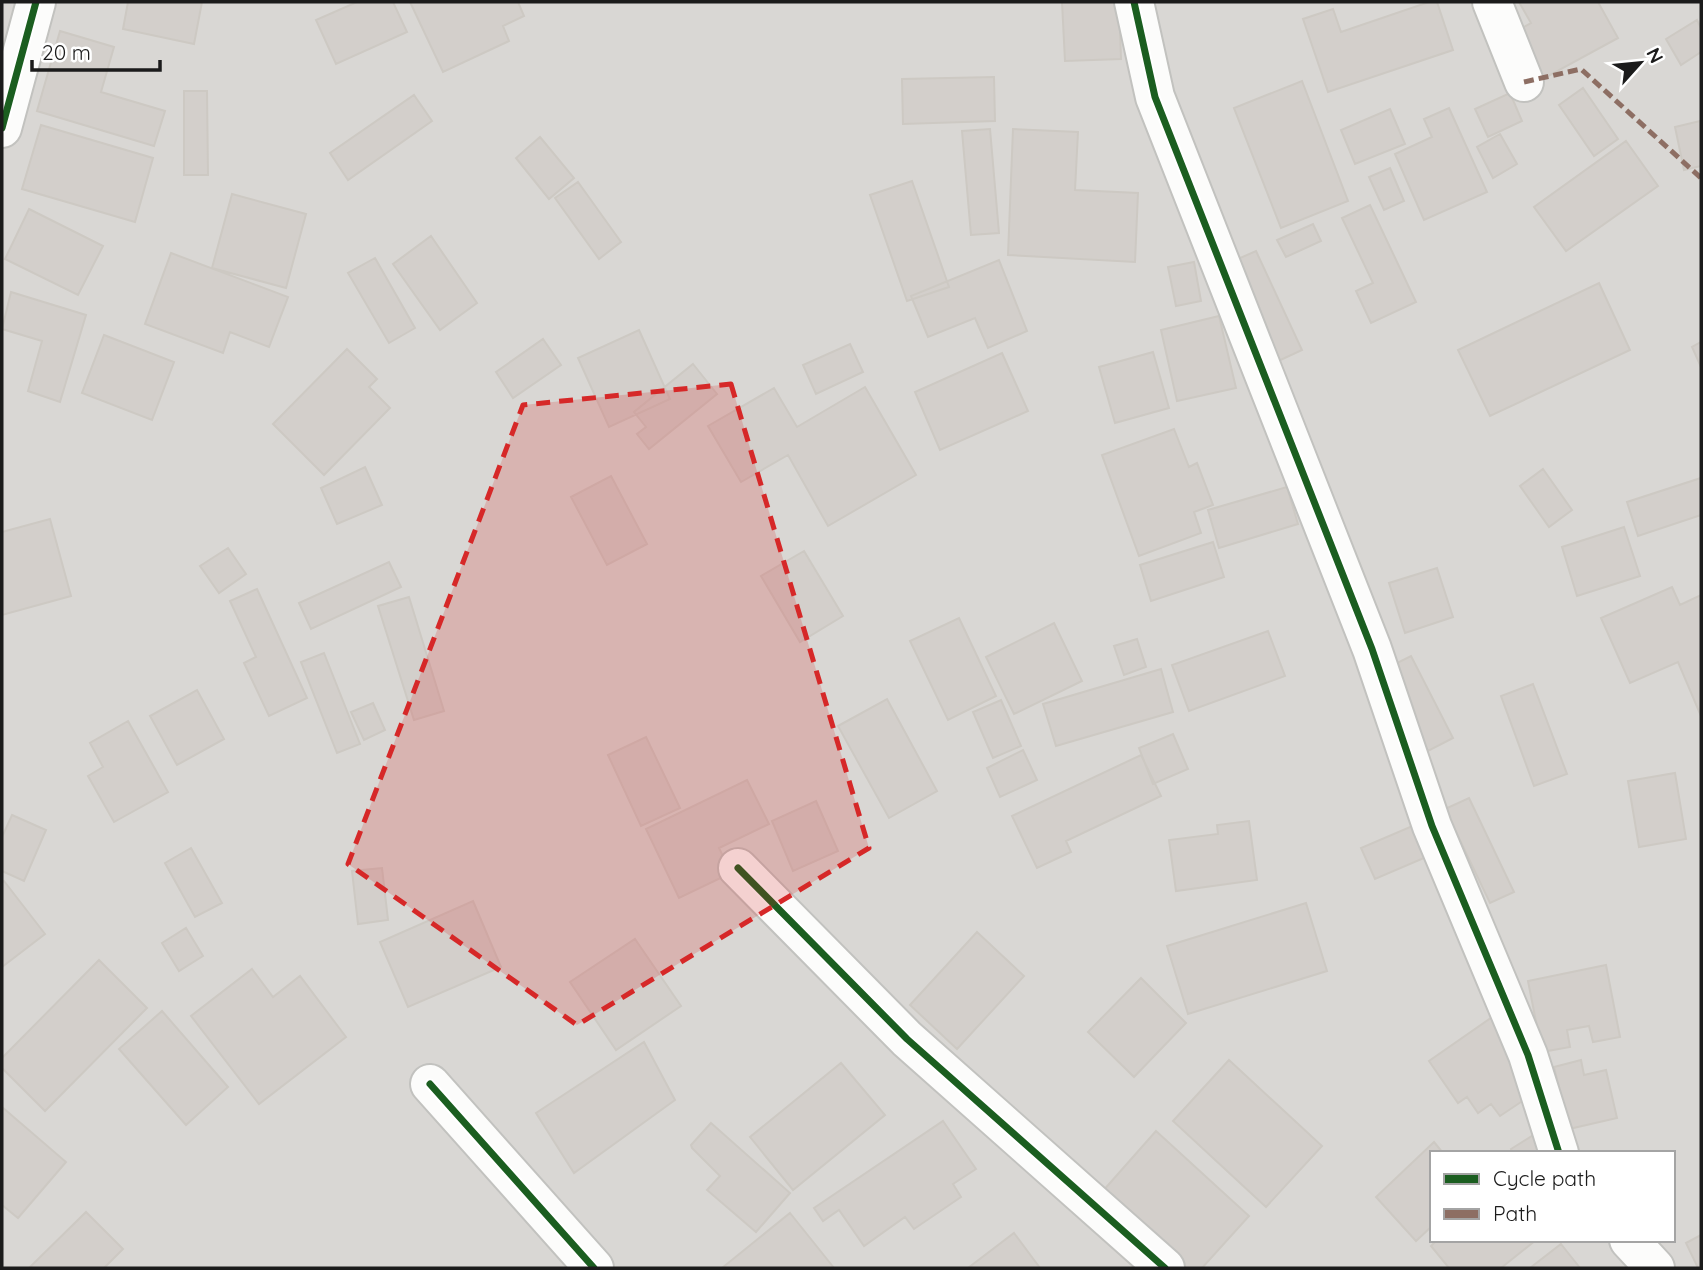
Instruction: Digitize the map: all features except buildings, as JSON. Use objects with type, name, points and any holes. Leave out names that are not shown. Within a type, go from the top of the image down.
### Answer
[{"type":"street","points":[[2,128],[36,2]]},
{"type":"street","points":[[1134,2],[1155,97],[1372,649],[1432,826],[1528,1055],[1558,1151]]},
{"type":"street","points":[[1492,2],[1524,82]]},
{"type":"street","points":[[738,868],[907,1039],[1165,1268]]},
{"type":"street","points":[[430,1084],[594,1268]]},
{"type":"street","points":[[1631,1242],[1655,1268]]},
{"type":"highlighted area","points":[[731,384],[869,848],[577,1025],[348,864],[523,405]]},
{"type":"shaded area","points":[[2,2],[1701,2],[1701,1268],[2,1268]]},
{"type":"marked path","points":[[1524,82],[1581,69],[1701,178]]},
{"type":"cycle path","points":[[2,128],[36,2]]},
{"type":"cycle path","points":[[1134,2],[1155,97],[1372,649],[1432,826],[1528,1055],[1558,1151]]},
{"type":"cycle path","points":[[738,868],[907,1039],[1165,1268]]},
{"type":"cycle path","points":[[430,1084],[594,1268]]}]
